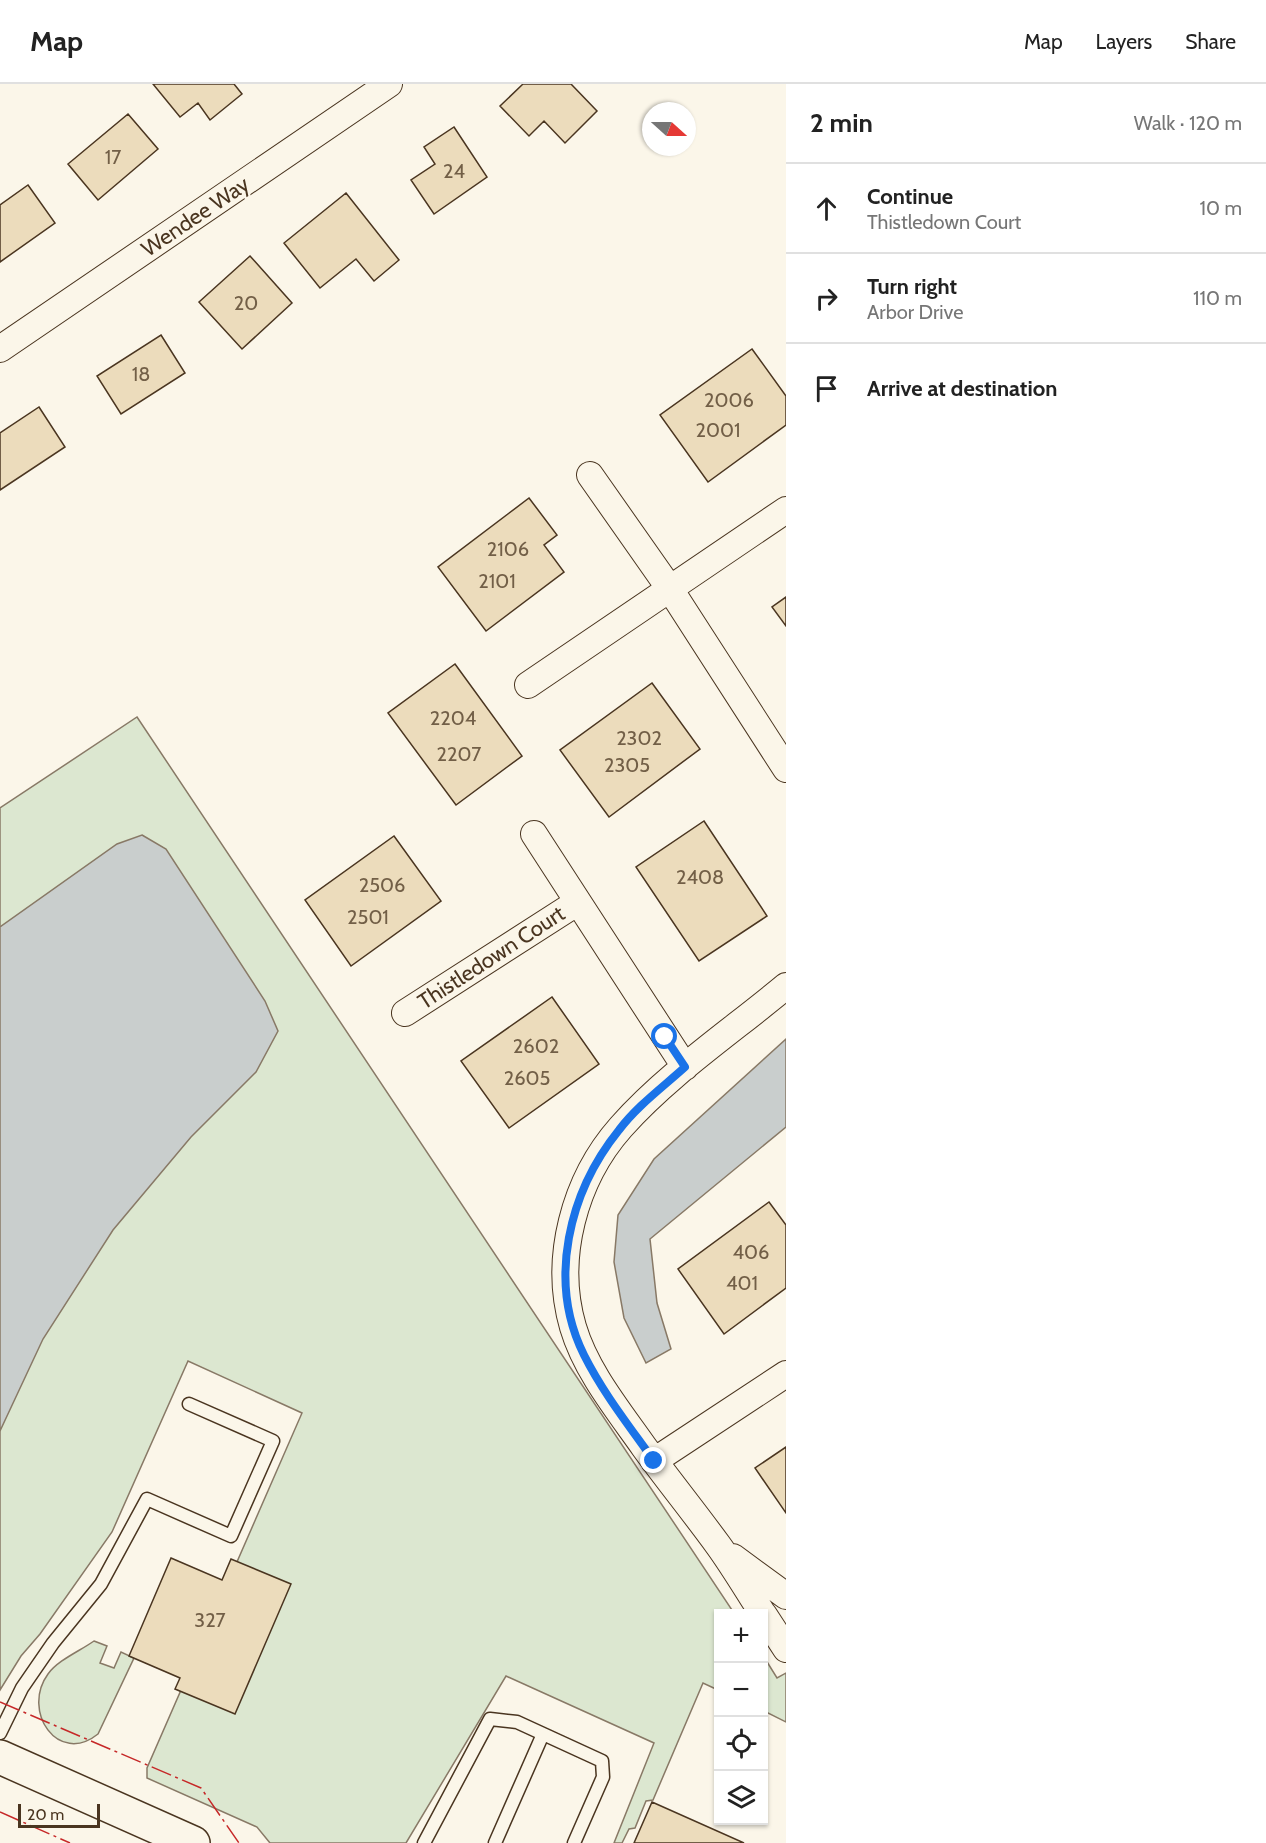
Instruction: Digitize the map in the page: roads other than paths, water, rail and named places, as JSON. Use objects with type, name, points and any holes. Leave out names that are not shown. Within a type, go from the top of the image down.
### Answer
[{"type":"main road","points":[[0,1757],[193,1843]]},
{"type":"street","name":"Wendee Way","points":[[0,349],[389,84]]},
{"type":"street","points":[[590,475],[670,589],[786,769]]},
{"type":"street","points":[[528,685],[786,510]]},
{"type":"street","name":"Thistledown Court","points":[[534,834],[685,1067]]},
{"type":"street","name":"Thistledown Court","points":[[405,1013],[578,902]]},
{"type":"street","points":[[760,1609],[718,1546],[615,1406],[584,1355],[573,1327],[567,1297],[565,1266],[568,1236],[587,1179],[602,1152],[620,1127],[685,1067],[786,986]]},
{"type":"street","points":[[654,1461],[786,1374]]},
{"type":"street","points":[[718,1546],[786,1596]]},
{"type":"street","points":[[768,1622],[786,1649]]},
{"type":"lane","points":[[0,1733],[22,1688],[53,1643],[101,1584],[147,1499],[231,1536],[273,1442],[189,1404]]},
{"type":"lane","points":[[424,1843],[490,1719],[517,1722],[602,1761],[603,1777],[574,1843]]},
{"type":"lane","points":[[495,1843],[543,1734]]}]
